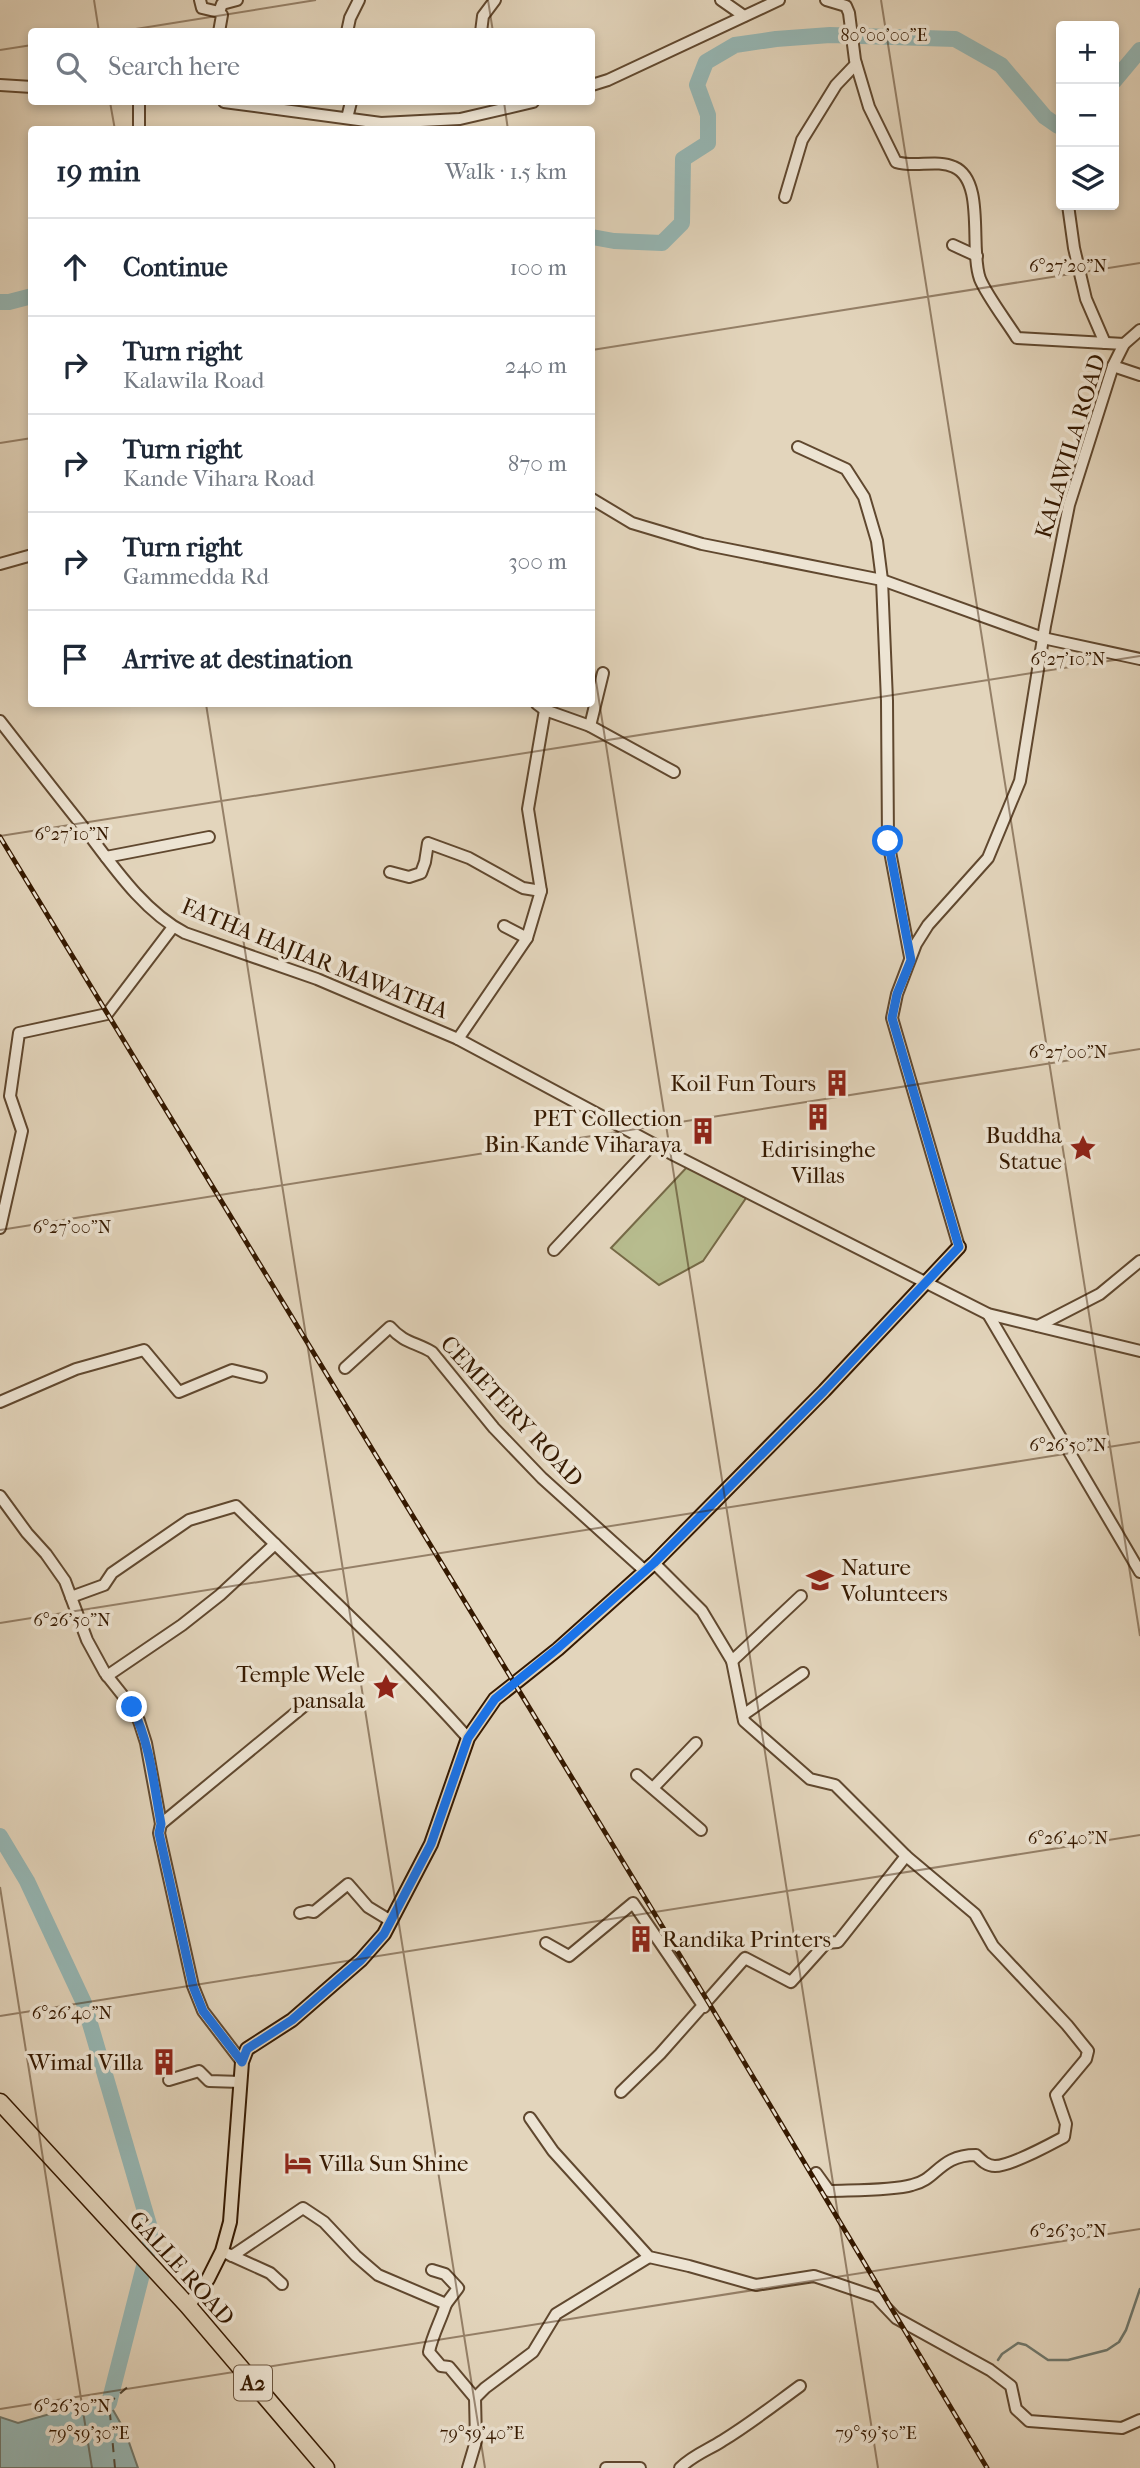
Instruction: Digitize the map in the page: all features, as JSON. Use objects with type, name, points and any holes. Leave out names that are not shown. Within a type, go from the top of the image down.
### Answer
[{"type":"highway","name":"GALLE ROAD","points":[[0,2102],[183,2302],[326,2468]]},
{"type":"main road","points":[[183,2302],[208,2279],[227,2254],[242,2062],[247,2049],[292,2020],[361,1960],[384,1934],[431,1844],[468,1738],[495,1699],[650,1567],[824,1391],[959,1247]]},
{"type":"street","points":[[200,0],[202,8],[222,15],[220,28]]},
{"type":"street","points":[[219,12],[222,4],[237,0]]},
{"type":"street","points":[[346,28],[359,0]]},
{"type":"street","points":[[482,28],[483,16],[495,0]]},
{"type":"street","points":[[722,0],[744,16]]},
{"type":"street","points":[[595,84],[779,0]]},
{"type":"street","points":[[826,0],[848,6],[855,62],[869,107],[896,162],[904,165],[951,165],[961,170],[969,182],[973,194],[974,235],[980,278],[1017,338],[1125,344]]},
{"type":"street","points":[[785,197],[802,140],[835,85],[855,62]]},
{"type":"street","points":[[0,85],[28,87]]},
{"type":"street","points":[[139,105],[139,126]]},
{"type":"street","points":[[247,105],[381,123],[460,119],[519,105]]},
{"type":"street","points":[[347,118],[350,105]]},
{"type":"street","points":[[1069,210],[1086,299],[1105,343]]},
{"type":"street","points":[[953,245],[977,257]]},
{"type":"street","name":"KALAWILA ROAD","points":[[959,1247],[892,1018],[897,994],[916,944],[928,925],[988,858],[1020,781],[1043,638],[1069,505],[1113,366],[1125,344],[1140,330]]},
{"type":"street","points":[[1113,366],[1140,375]]},
{"type":"street","points":[[798,447],[846,469],[864,498],[877,541],[882,580],[887,701],[888,841],[911,960]]},
{"type":"street","points":[[595,501],[632,523],[702,544],[882,580],[1043,638],[1140,659]]},
{"type":"street","points":[[0,564],[28,556]]},
{"type":"street","points":[[595,706],[603,673]]},
{"type":"street","points":[[458,1039],[527,938],[541,891],[528,808],[541,707],[590,726],[674,772]]},
{"type":"street","points":[[590,726],[595,707]]},
{"type":"street","name":"FATHA HAJIAR MAWATHA","points":[[0,721],[106,858],[143,901],[173,927],[317,979],[458,1039],[653,1144],[988,1314],[1140,1351]]},
{"type":"street","points":[[106,858],[209,837]]},
{"type":"street","points":[[390,872],[409,877],[421,873],[428,843],[469,858],[523,888],[541,891]]},
{"type":"street","points":[[504,926],[527,938]]},
{"type":"street","points":[[0,1228],[22,1131],[10,1096],[19,1033],[107,1014],[173,927]]},
{"type":"street","points":[[554,1250],[653,1144]]},
{"type":"street","points":[[1038,1326],[1100,1294],[1140,1261]]},
{"type":"street","points":[[988,1314],[1140,1572]]},
{"type":"street","name":"CEMETERY ROAD","points":[[345,1368],[390,1327],[401,1340],[420,1345],[432,1352],[494,1428],[542,1478],[650,1567]]},
{"type":"street","points":[[0,1402],[76,1369],[144,1350],[179,1392],[232,1370],[261,1377]]},
{"type":"street","points":[[0,1496],[65,1581],[87,1640],[107,1676],[132,1707],[139,1721],[146,1743],[161,1824],[159,1833],[193,1986],[203,2011],[242,2062]]},
{"type":"street","points":[[71,1597],[104,1585],[112,1573],[189,1520],[236,1506],[327,1592],[468,1738]]},
{"type":"street","points":[[107,1676],[220,1595],[275,1544]]},
{"type":"street","points":[[650,1567],[698,1607],[732,1661],[744,1721],[810,1779],[835,1785],[906,1856],[975,1914],[993,1946],[1068,2025],[1088,2051],[1086,2059],[1056,2095],[1066,2124],[1065,2137],[997,2167],[986,2165],[976,2155],[963,2155],[947,2161],[915,2185],[829,2191],[816,2173]]},
{"type":"street","points":[[732,1661],[801,1596]]},
{"type":"street","points":[[743,1715],[803,1673]]},
{"type":"street","points":[[161,1824],[310,1701]]},
{"type":"street","points":[[653,1788],[696,1743]]},
{"type":"street","points":[[638,1775],[701,1830]]},
{"type":"street","points":[[621,2092],[704,2007],[713,1992],[745,1958],[791,1982],[826,1943],[838,1942],[906,1856]]},
{"type":"street","points":[[300,1913],[307,1910],[314,1913],[348,1884],[368,1907],[391,1921]]},
{"type":"street","points":[[546,1943],[569,1956],[633,1903],[704,2007]]},
{"type":"street","points":[[169,2080],[199,2071],[209,2081],[241,2082]]},
{"type":"street","points":[[530,2118],[553,2151],[649,2257],[756,2285],[814,2276],[876,2297],[895,2318],[990,2370],[1011,2386],[1016,2409],[1029,2421],[1122,2428],[1140,2420]]},
{"type":"street","points":[[227,2254],[303,2208],[324,2222],[356,2256],[379,2275],[446,2304]]},
{"type":"street","points":[[227,2254],[270,2273],[282,2284]]},
{"type":"street","points":[[475,2398],[533,2352],[556,2314],[649,2257]]},
{"type":"street","points":[[432,2270],[444,2274],[458,2288],[446,2304],[429,2352],[441,2366],[449,2367],[475,2398],[476,2441],[468,2468]]},
{"type":"street","points":[[680,2468],[691,2457],[724,2441],[800,2386]]},
{"type":"street","points":[[606,2468],[640,2468]]},
{"type":"green space","points":[[688,1166],[746,1198],[703,1261],[659,1285],[611,1248]]},
{"type":"water","points":[[109,2403],[125,2431],[138,2468],[0,2468],[0,2417],[18,2423],[75,2407]]},
{"type":"waterway","points":[[595,238],[662,243],[682,223],[683,159],[708,143],[708,115],[697,85],[706,62],[735,45],[830,35],[955,39],[1001,65],[1045,117],[1056,125]]},
{"type":"waterway","points":[[1119,75],[1140,50]]},
{"type":"waterway","points":[[0,302],[28,297]]},
{"type":"waterway","points":[[0,1836],[27,1881],[84,2003],[152,2235],[109,2403]]},
{"type":"waterway","points":[[998,2360],[1018,2343],[1026,2345],[1048,2360],[1068,2360],[1107,2350],[1119,2342],[1126,2330],[1140,2289]]},
{"type":"ferry route","points":[[115,2468],[109,2403],[131,2384]]},
{"type":"railway","points":[[0,837],[707,2000],[987,2468]]},
{"type":"place","name":"Koil Fun Tours","points":[[837,1083]]},
{"type":"place","name":"Edirisinghe Villas","points":[[818,1117]]},
{"type":"place","name":"PET Collection Bin Kande Viharaya","points":[[703,1131]]},
{"type":"place","name":"Buddha Statue","points":[[1083,1148]]},
{"type":"place","name":"Nature Volunteers","points":[[820,1580]]},
{"type":"place","name":"Temple Wele pansala","points":[[386,1687]]},
{"type":"place","name":"Randika Printers","points":[[641,1939]]},
{"type":"place","name":"Wimal Villa","points":[[164,2062]]},
{"type":"place","name":"Villa Sun Shine","points":[[298,2163]]},
{"type":"route","points":[[132,1707],[146,1743],[161,1824],[159,1833],[193,1986],[203,2011],[220,2037],[242,2062],[247,2049],[292,2020],[361,1960],[384,1934],[431,1844],[468,1738],[495,1699],[558,1648],[654,1563],[824,1391],[959,1247],[892,1018],[897,994],[911,960],[888,841]]}]
